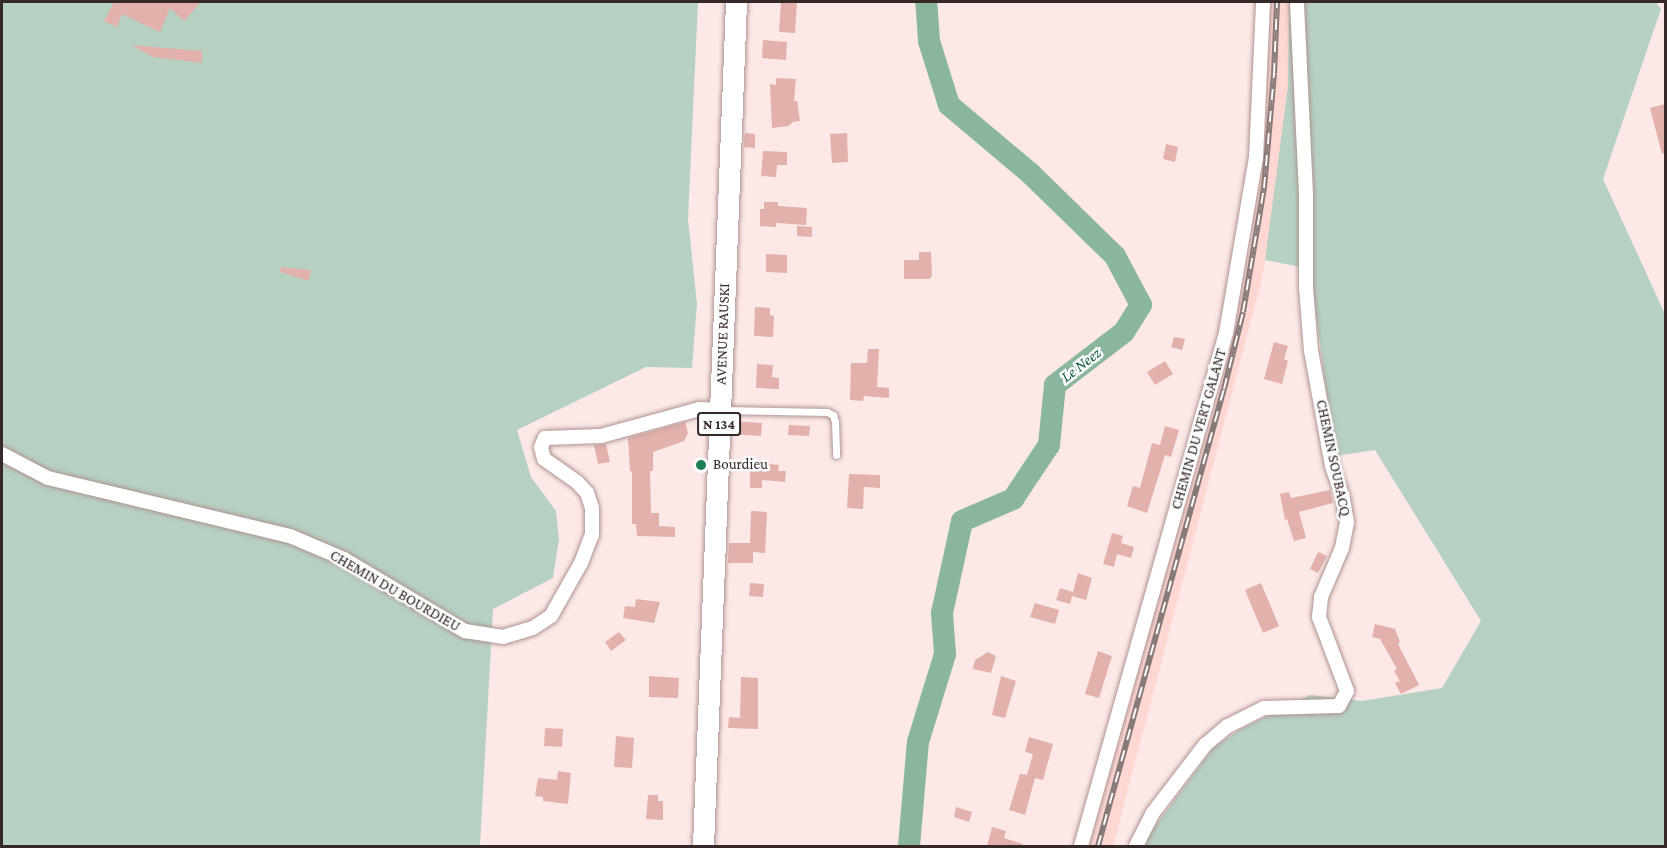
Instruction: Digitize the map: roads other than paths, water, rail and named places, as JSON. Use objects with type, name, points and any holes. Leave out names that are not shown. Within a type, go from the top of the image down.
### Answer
[{"type":"main road","name":"AVENUE RAUSKI","points":[[703,846],[736,2]]},
{"type":"street","name":"CHEMIN DU VERT GALANT","points":[[1081,846],[1226,333],[1256,158],[1263,2]]},
{"type":"street","name":"CHEMIN SOUBACQ","points":[[1136,846],[1152,814],[1165,796],[1205,745],[1228,726],[1264,708],[1339,706],[1347,691],[1319,617],[1321,597],[1342,548],[1347,522],[1342,495],[1332,466],[1310,341],[1306,288],[1306,194],[1297,2]]},
{"type":"street","name":"CHEMIN DU BOURDIEU","points":[[2,454],[48,478],[290,536],[344,559],[465,631],[503,637],[533,628],[554,612],[581,563],[592,535],[592,508],[587,493],[577,482],[544,459],[541,447],[545,438],[601,436],[699,409],[720,410]]},
{"type":"lane","points":[[720,410],[827,412],[834,416],[836,455]]},
{"type":"waterway","name":"Le Neez","points":[[909,846],[918,742],[945,654],[942,613],[962,521],[1013,499],[1049,445],[1055,385],[1124,332],[1141,305],[1115,256],[1031,174],[949,105],[929,41],[926,2]]},
{"type":"railway","points":[[1098,846],[1224,389],[1243,312],[1264,188],[1274,74],[1277,2]]},
{"type":"place","name":"Bourdieu","points":[[701,465]]}]
